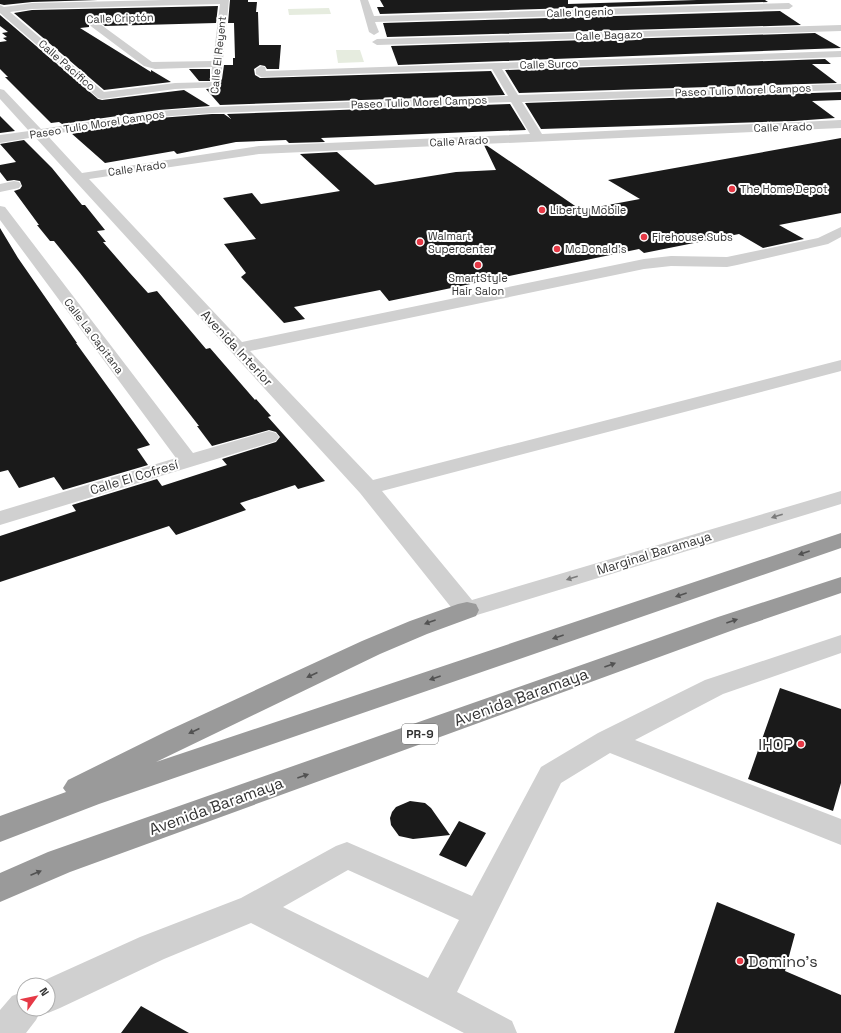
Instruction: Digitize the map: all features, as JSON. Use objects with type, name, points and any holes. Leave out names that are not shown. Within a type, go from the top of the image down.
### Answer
[{"type":"highway","points":[[0,829],[89,796],[841,540]]},
{"type":"highway","name":"Avenida Baramaya","points":[[0,888],[66,860],[720,626],[841,585]]},
{"type":"highway","points":[[0,829],[125,764],[364,650],[414,629],[467,610]]},
{"type":"street","points":[[1,9],[32,6],[225,0]]},
{"type":"street","name":"Calle El Reyent","points":[[212,110],[218,64],[218,16],[225,0]]},
{"type":"street","points":[[364,0],[370,19]]},
{"type":"street","points":[[617,0],[682,59]]},
{"type":"street","name":"Calle Ingenio","points":[[370,19],[629,11],[792,8],[779,0]]},
{"type":"street","name":"Calle Pacífico","points":[[1,9],[102,96],[175,86],[215,85]]},
{"type":"street","points":[[95,19],[95,26],[148,64],[155,66],[218,64]]},
{"type":"street","name":"Calle Bagazo","points":[[370,19],[378,45],[654,33],[841,28]]},
{"type":"street","points":[[812,21],[841,39]]},
{"type":"street","points":[[17,23],[29,22]]},
{"type":"street","name":"Calle Surco","points":[[261,68],[261,74],[385,66],[495,66],[841,54]]},
{"type":"street","points":[[495,66],[538,137]]},
{"type":"street","name":"Paseo Tulio Morel Campos","points":[[0,139],[159,114],[212,110],[841,87]]},
{"type":"street","name":"Avenida Interior","points":[[0,92],[368,488],[467,610]]},
{"type":"street","name":"Calle Arado","points":[[79,177],[259,150],[841,124]]},
{"type":"street","points":[[0,188],[14,185]]},
{"type":"street","name":"Calle La Capitana","points":[[0,210],[188,461]]},
{"type":"street","points":[[238,348],[644,264],[671,261],[716,262],[737,260],[823,241],[841,231]]},
{"type":"street","points":[[368,488],[841,365]]},
{"type":"street","name":"Calle El Cofresí","points":[[0,518],[269,437]]},
{"type":"street","name":"Marginal Baramaya","points":[[467,610],[841,497]]},
{"type":"street","points":[[435,999],[551,776],[608,742],[714,686],[841,644]]},
{"type":"street","points":[[608,742],[841,832]]},
{"type":"street","points":[[56,992],[152,948],[252,908],[347,856],[479,914]]},
{"type":"street","points":[[252,908],[435,999],[499,1033]]},
{"type":"street","points":[[3,1033],[16,1017]]},
{"type":"shaded area","points":[[329,8],[331,14],[289,15],[288,9]]},
{"type":"shaded area","points":[[336,50],[360,50],[364,62],[338,63]]},
{"type":"building","points":[[0,0],[98,0],[32,2],[4,5],[0,4]]},
{"type":"building","points":[[230,0],[248,0],[248,2],[257,2],[256,12],[258,12],[259,45],[281,45],[279,69],[267,69],[265,66],[260,65],[254,69],[255,75],[260,78],[491,71],[505,95],[220,105],[206,89],[220,88],[221,85],[219,82],[222,79],[224,65],[233,65],[233,58],[235,58],[234,23],[228,23]]},
{"type":"building","points":[[380,0],[568,0],[568,4],[697,0],[765,0],[768,2],[380,14],[377,7],[384,7]]},
{"type":"building","points":[[218,6],[216,23],[105,26],[101,23],[99,16],[91,16],[89,27],[80,28],[151,72],[151,70],[171,82],[104,90],[14,13],[32,10]]},
{"type":"building","points":[[780,11],[801,25],[387,37],[383,23]]},
{"type":"building","points":[[0,15],[98,99],[102,100],[184,90],[210,106],[159,110],[62,124],[59,122],[51,123],[5,77],[8,77],[0,69],[0,42],[7,41],[3,38],[7,37],[2,33],[8,32],[0,26]]},
{"type":"building","points":[[815,33],[841,48],[398,65],[391,46]]},
{"type":"building","points":[[825,59],[831,64],[812,64],[837,83],[519,93],[505,70]]},
{"type":"building","points":[[189,69],[210,69],[210,81],[199,81]]},
{"type":"building","points":[[841,92],[841,100],[812,101],[835,118],[794,121],[541,129],[525,103]]},
{"type":"building","points":[[510,104],[526,130],[321,138],[325,142],[289,143],[286,140],[236,142],[177,154],[174,151],[105,163],[71,133],[159,118],[212,114],[224,114],[231,119],[227,114]]},
{"type":"building","points":[[0,116],[15,131],[0,133]]},
{"type":"building","name":"Walmart Supercenter","points":[[841,138],[841,213],[779,225],[804,239],[763,248],[739,234],[644,253],[639,249],[389,301],[380,290],[294,307],[305,319],[284,323],[241,277],[246,273],[224,244],[256,239],[223,198],[252,193],[261,204],[340,191],[300,154],[337,152],[375,185],[456,172],[496,170],[484,145],[486,145],[581,210],[640,199],[608,180]]},
{"type":"building","points":[[24,140],[52,168],[82,205],[85,205],[105,230],[97,231],[106,242],[103,242],[129,272],[148,293],[157,291],[206,349],[210,348],[255,400],[256,399],[271,416],[268,417],[325,481],[298,489],[295,485],[240,503],[246,510],[176,535],[169,526],[0,582],[0,536],[76,511],[72,505],[157,479],[162,486],[227,465],[222,459],[276,442],[280,437],[276,432],[269,430],[212,446],[197,426],[199,426],[80,273],[54,241],[50,241],[37,225],[39,225],[14,191],[20,189],[22,186],[20,181],[7,181],[0,172],[0,165],[16,162],[0,144]]},
{"type":"building","points":[[0,228],[18,258],[76,343],[150,445],[137,449],[148,465],[63,490],[54,477],[19,488],[8,470],[0,472]]},
{"type":"building","name":"IHOP","points":[[780,688],[841,709],[841,783],[833,811],[748,779]]},
{"type":"building","points":[[410,801],[425,803],[431,808],[450,835],[413,839],[399,836],[391,825],[390,818],[396,807]]},
{"type":"building","points":[[459,821],[486,833],[466,867],[439,855]]},
{"type":"building","points":[[717,902],[795,934],[785,971],[841,995],[841,1033],[674,1033]]},
{"type":"building","points":[[141,1006],[189,1033],[121,1033]]},
{"type":"place","name":"The Home Depot","points":[[732,189]]},
{"type":"place","name":"Liberty Mobile","points":[[542,210]]},
{"type":"place","name":"Firehouse Subs","points":[[644,237]]},
{"type":"place","name":"Walmart Supercenter","points":[[420,242]]},
{"type":"place","name":"McDonald's","points":[[557,249]]},
{"type":"place","name":"SmartStyle Hair Salon","points":[[478,265]]},
{"type":"place","name":"IHOP","points":[[801,744]]},
{"type":"place","name":"Domino's","points":[[740,961]]}]
